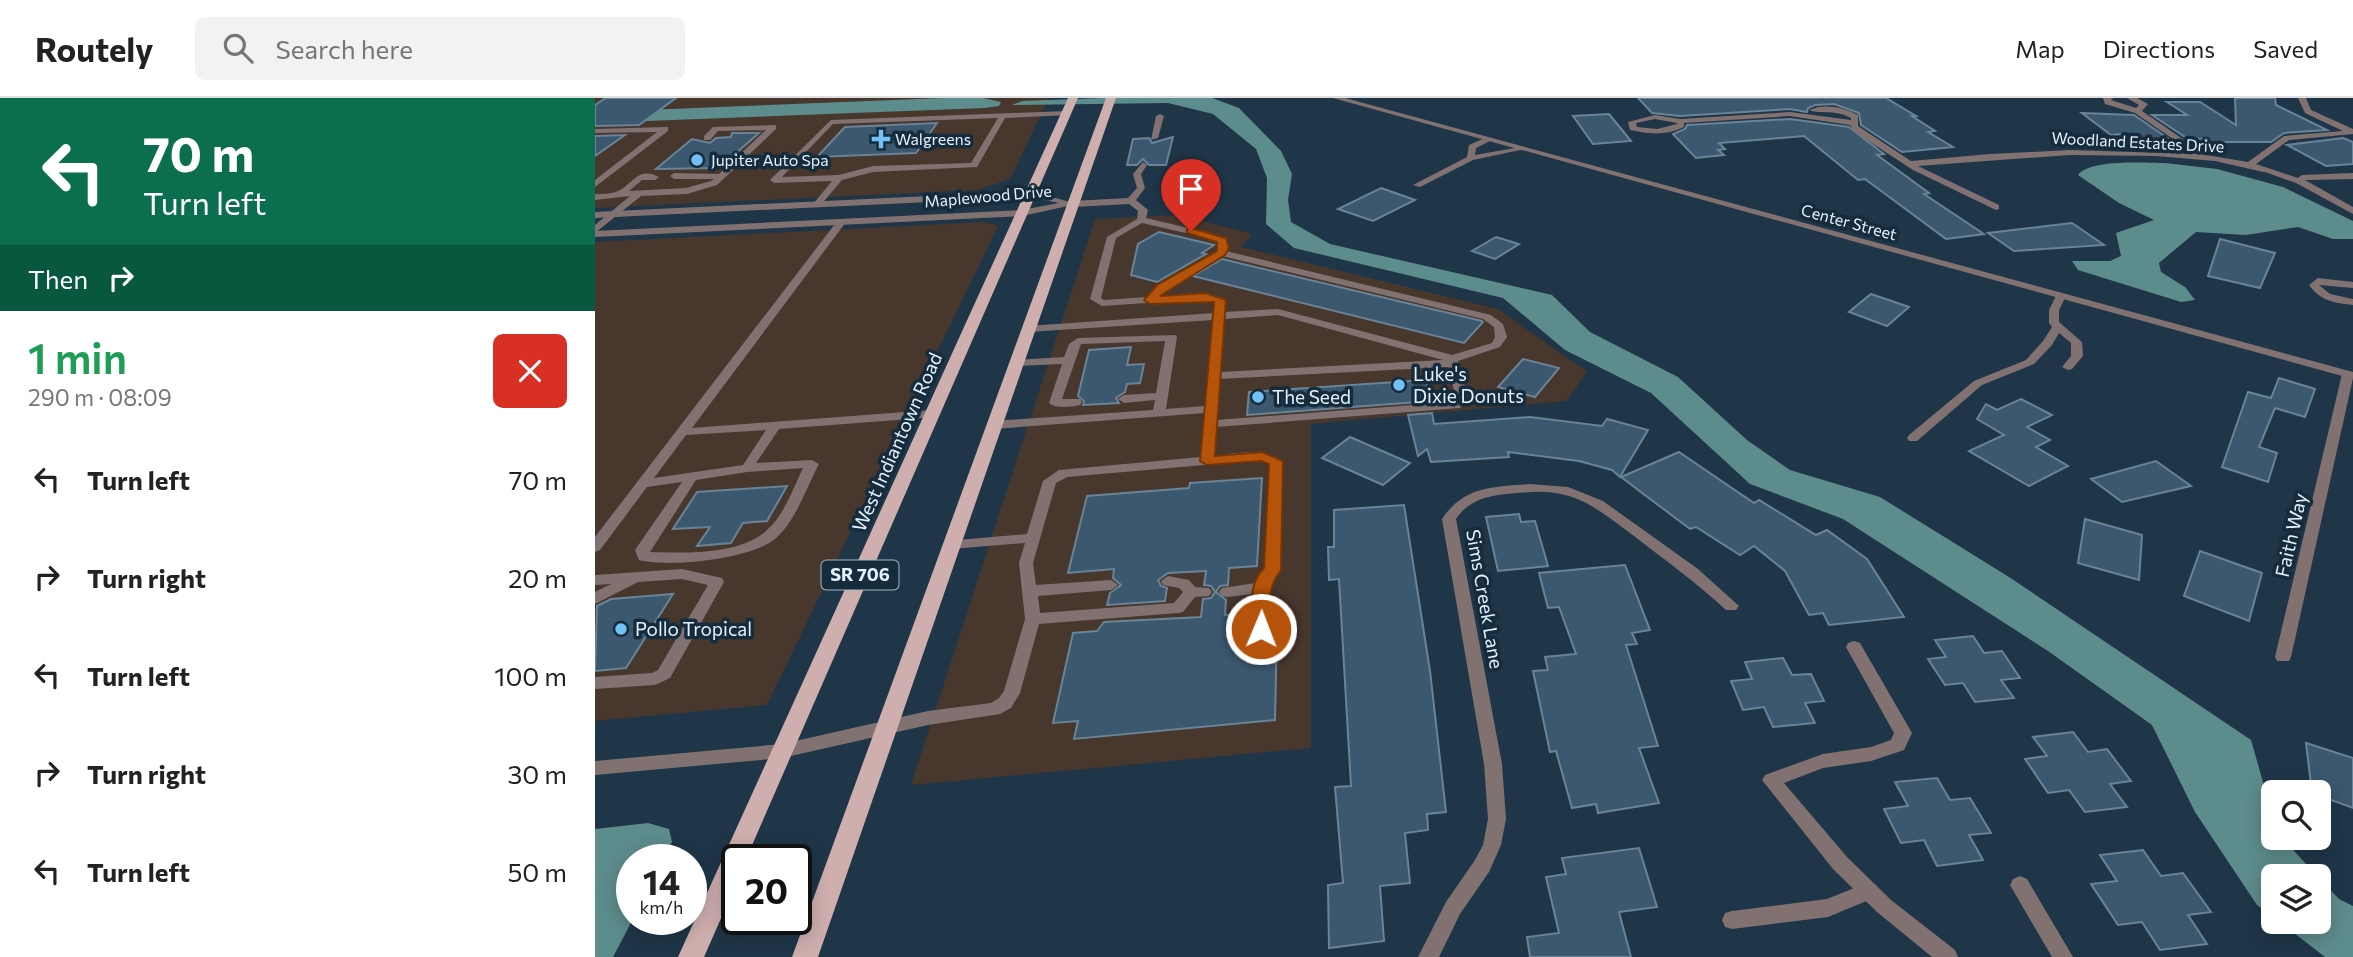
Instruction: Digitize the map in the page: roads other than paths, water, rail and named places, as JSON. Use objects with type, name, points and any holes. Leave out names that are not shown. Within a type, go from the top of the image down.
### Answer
[{"type":"main road","name":"West Indiantown Road","points":[[691,957],[1073,98]]},
{"type":"main road","points":[[805,957],[1109,103]]},
{"type":"street","name":"Center Street","points":[[1337,98],[2350,375]]},
{"type":"street","points":[[2109,98],[2106,99],[2108,102],[2139,111],[2203,156]]},
{"type":"street","points":[[2130,98],[2144,104],[2139,111]]},
{"type":"street","points":[[2302,98],[2308,111],[2352,132]]},
{"type":"street","points":[[1680,121],[1681,125],[1676,129],[1664,131],[1633,128],[1632,122],[1655,117],[1680,121],[1806,115],[1815,109],[1851,113],[1855,117],[1854,123],[1858,130],[1910,164],[1996,207]]},
{"type":"street","points":[[1003,116],[974,165],[873,169],[839,178],[774,180],[831,122],[1067,111]]},
{"type":"street","points":[[1154,138],[1160,116]]},
{"type":"street","points":[[595,197],[687,191],[713,183],[773,127],[745,136]]},
{"type":"street","points":[[595,131],[665,128],[597,182]]},
{"type":"street","points":[[706,138],[716,129],[745,136],[755,143]]},
{"type":"street","points":[[2251,164],[2287,138],[2352,132]]},
{"type":"street","points":[[1471,158],[1472,146],[1488,140]]},
{"type":"street","points":[[1417,185],[1471,158],[1521,149]]},
{"type":"street","name":"Woodland Estates Drive","points":[[1910,164],[2029,152],[2203,156],[2251,164],[2297,178],[2353,211]]},
{"type":"street","points":[[1131,201],[1141,188],[1137,174],[1143,165]]},
{"type":"street","points":[[674,176],[720,176]]},
{"type":"street","points":[[2297,178],[2353,176]]},
{"type":"street","points":[[620,194],[640,177],[655,177]]},
{"type":"street","points":[[817,204],[839,178]]},
{"type":"street","points":[[595,232],[639,193]]},
{"type":"street","name":"Maplewood Drive","points":[[595,215],[1031,194],[1073,204]]},
{"type":"street","points":[[1073,204],[1131,201],[1143,210],[1142,220]]},
{"type":"street","name":"Maplewood Drive","points":[[595,232],[1022,213],[1073,204]]},
{"type":"street","points":[[1150,300],[1161,287],[1221,253],[1224,245],[1215,237],[1142,220],[1112,237],[1095,299],[1102,303],[1216,297],[1222,304],[1207,461]]},
{"type":"street","points":[[595,547],[841,222]]},
{"type":"street","points":[[1216,376],[1454,361],[1496,345],[1501,337],[1499,326],[1487,317],[1221,253]]},
{"type":"street","points":[[2353,285],[2333,281],[2318,281],[2313,285],[2318,292],[2330,298],[2353,302]]},
{"type":"street","points":[[1913,438],[1978,383],[2030,362],[2048,343],[2057,327],[2054,310],[2061,296]]},
{"type":"street","points":[[1028,329],[1279,313],[1454,361]]},
{"type":"street","points":[[2057,327],[2076,342],[2077,355],[2068,367]]},
{"type":"street","points":[[1076,402],[1055,403],[1073,346],[1078,341],[1171,337],[1159,413]]},
{"type":"street","points":[[1016,363],[1069,360]]},
{"type":"street","points":[[1210,424],[1456,405],[1462,398],[1454,361]]},
{"type":"street","name":"Faith Way","points":[[2283,657],[2350,375]]},
{"type":"street","points":[[1124,399],[1162,396]]},
{"type":"street","points":[[993,425],[1212,409]]},
{"type":"street","points":[[682,432],[932,414]]},
{"type":"street","points":[[747,468],[775,425]]},
{"type":"street","points":[[595,768],[782,751],[928,718],[994,709],[1005,703],[1012,693],[1033,620],[1026,563],[1050,481],[1064,473],[1262,456],[1276,461],[1272,570],[1264,578],[1261,588],[1261,629]]},
{"type":"street","points":[[643,484],[747,468],[812,464],[775,530],[761,542],[730,552],[644,557],[642,550],[691,478]]},
{"type":"street","name":"Sims Creek Lane","points":[[1429,957],[1453,908],[1482,866],[1492,845],[1497,818],[1493,764],[1449,519],[1456,505],[1476,494],[1513,489],[1547,488],[1589,497],[1698,574],[1731,606]]},
{"type":"street","points":[[951,544],[1033,538]]},
{"type":"street","points":[[595,600],[643,575]]},
{"type":"street","points":[[595,580],[643,575],[693,575],[717,582],[661,677],[595,683]]},
{"type":"street","points":[[1033,620],[1178,608],[1197,592],[1184,584],[1168,581]]},
{"type":"street","points":[[1030,591],[1111,585]]},
{"type":"street","points":[[1227,592],[1261,588]]},
{"type":"street","points":[[1854,647],[1903,733],[1898,745],[1881,753],[1819,762],[1799,772],[1771,779],[1840,863],[1948,957]]},
{"type":"street","points":[[2020,885],[2063,957]]},
{"type":"street","points":[[1732,920],[1828,908],[1869,891]]},
{"type":"place","name":"Walgreens","points":[[881,139]]},
{"type":"place","name":"Jupiter Auto Spa","points":[[697,160]]},
{"type":"place","name":"Luke's Dixie Donuts","points":[[1399,385]]},
{"type":"place","name":"The Seed","points":[[1258,397]]},
{"type":"place","name":"Pollo Tropical","points":[[621,629]]}]
